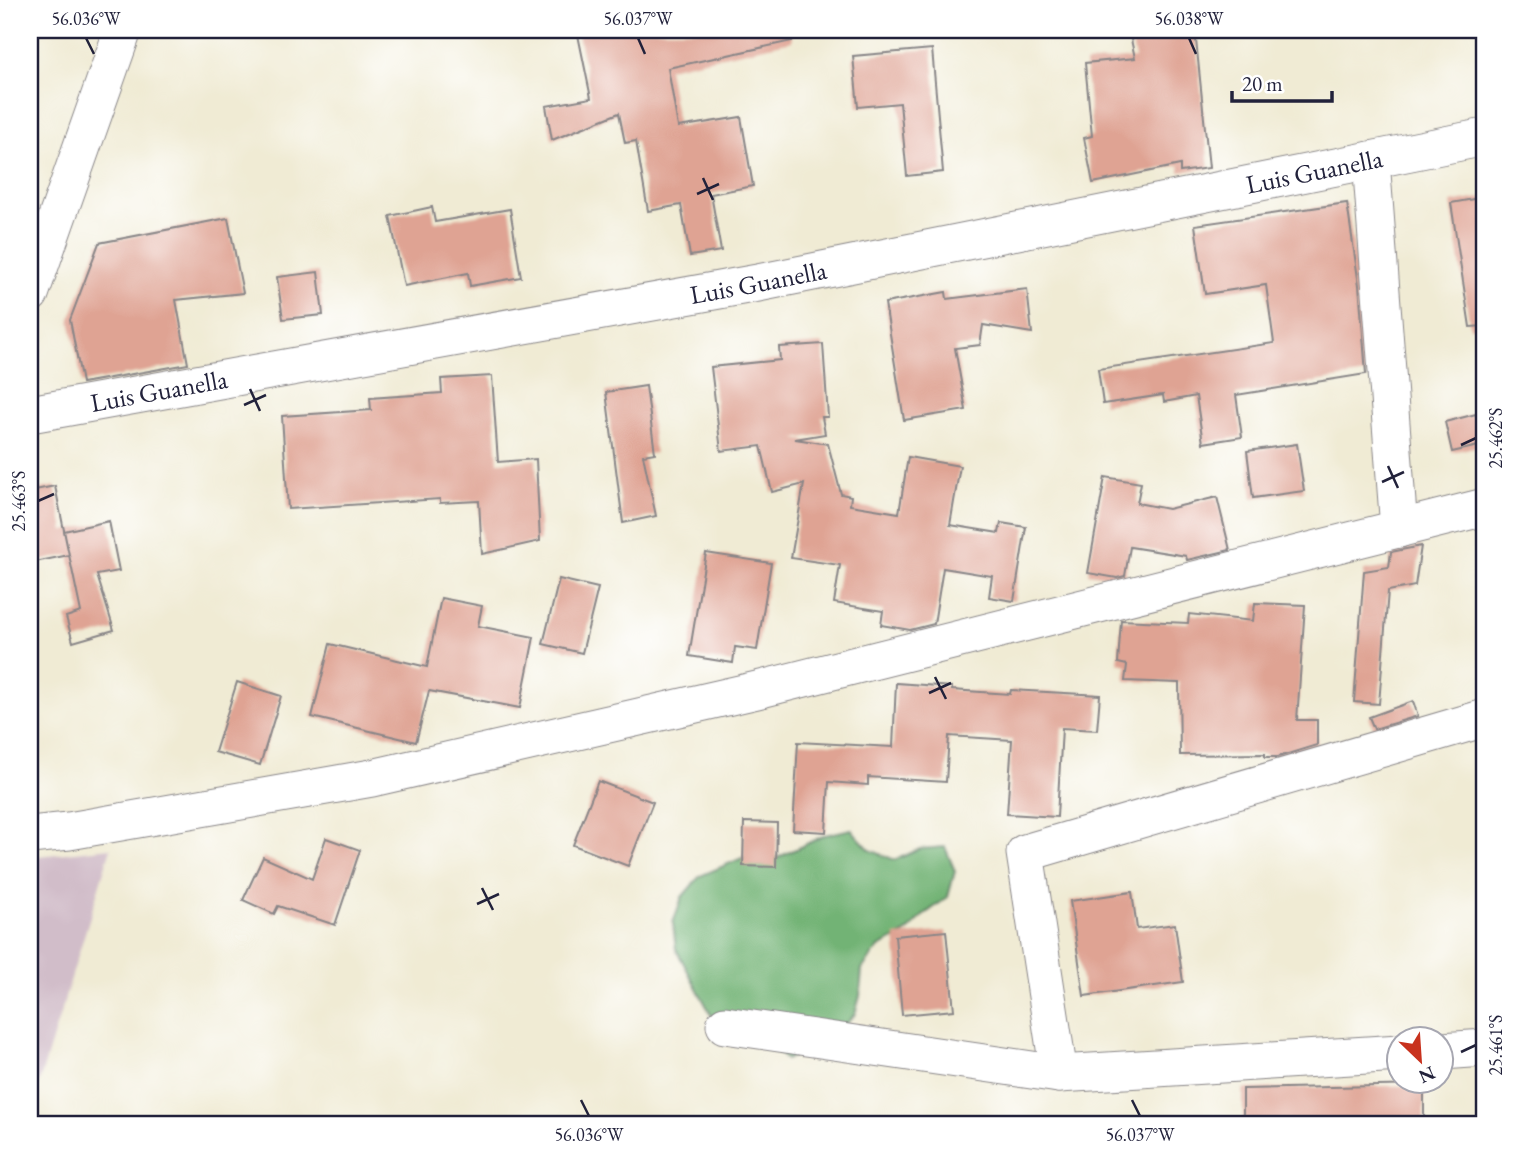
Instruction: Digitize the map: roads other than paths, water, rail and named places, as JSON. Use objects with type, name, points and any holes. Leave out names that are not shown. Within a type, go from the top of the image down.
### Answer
[{"type":"street","points":[[30,294],[123,30]]},
{"type":"street","name":"Luis Guanella","points":[[30,414],[758,283],[1485,137]]},
{"type":"street","points":[[1371,160],[1399,529]]},
{"type":"street","points":[[30,835],[372,778],[757,690],[1485,507]]},
{"type":"street","points":[[1059,1074],[1025,853],[1485,718]]},
{"type":"street","points":[[724,1025],[1059,1074],[1386,1054]]},
{"type":"street","points":[[1456,1050],[1485,1048]]}]
